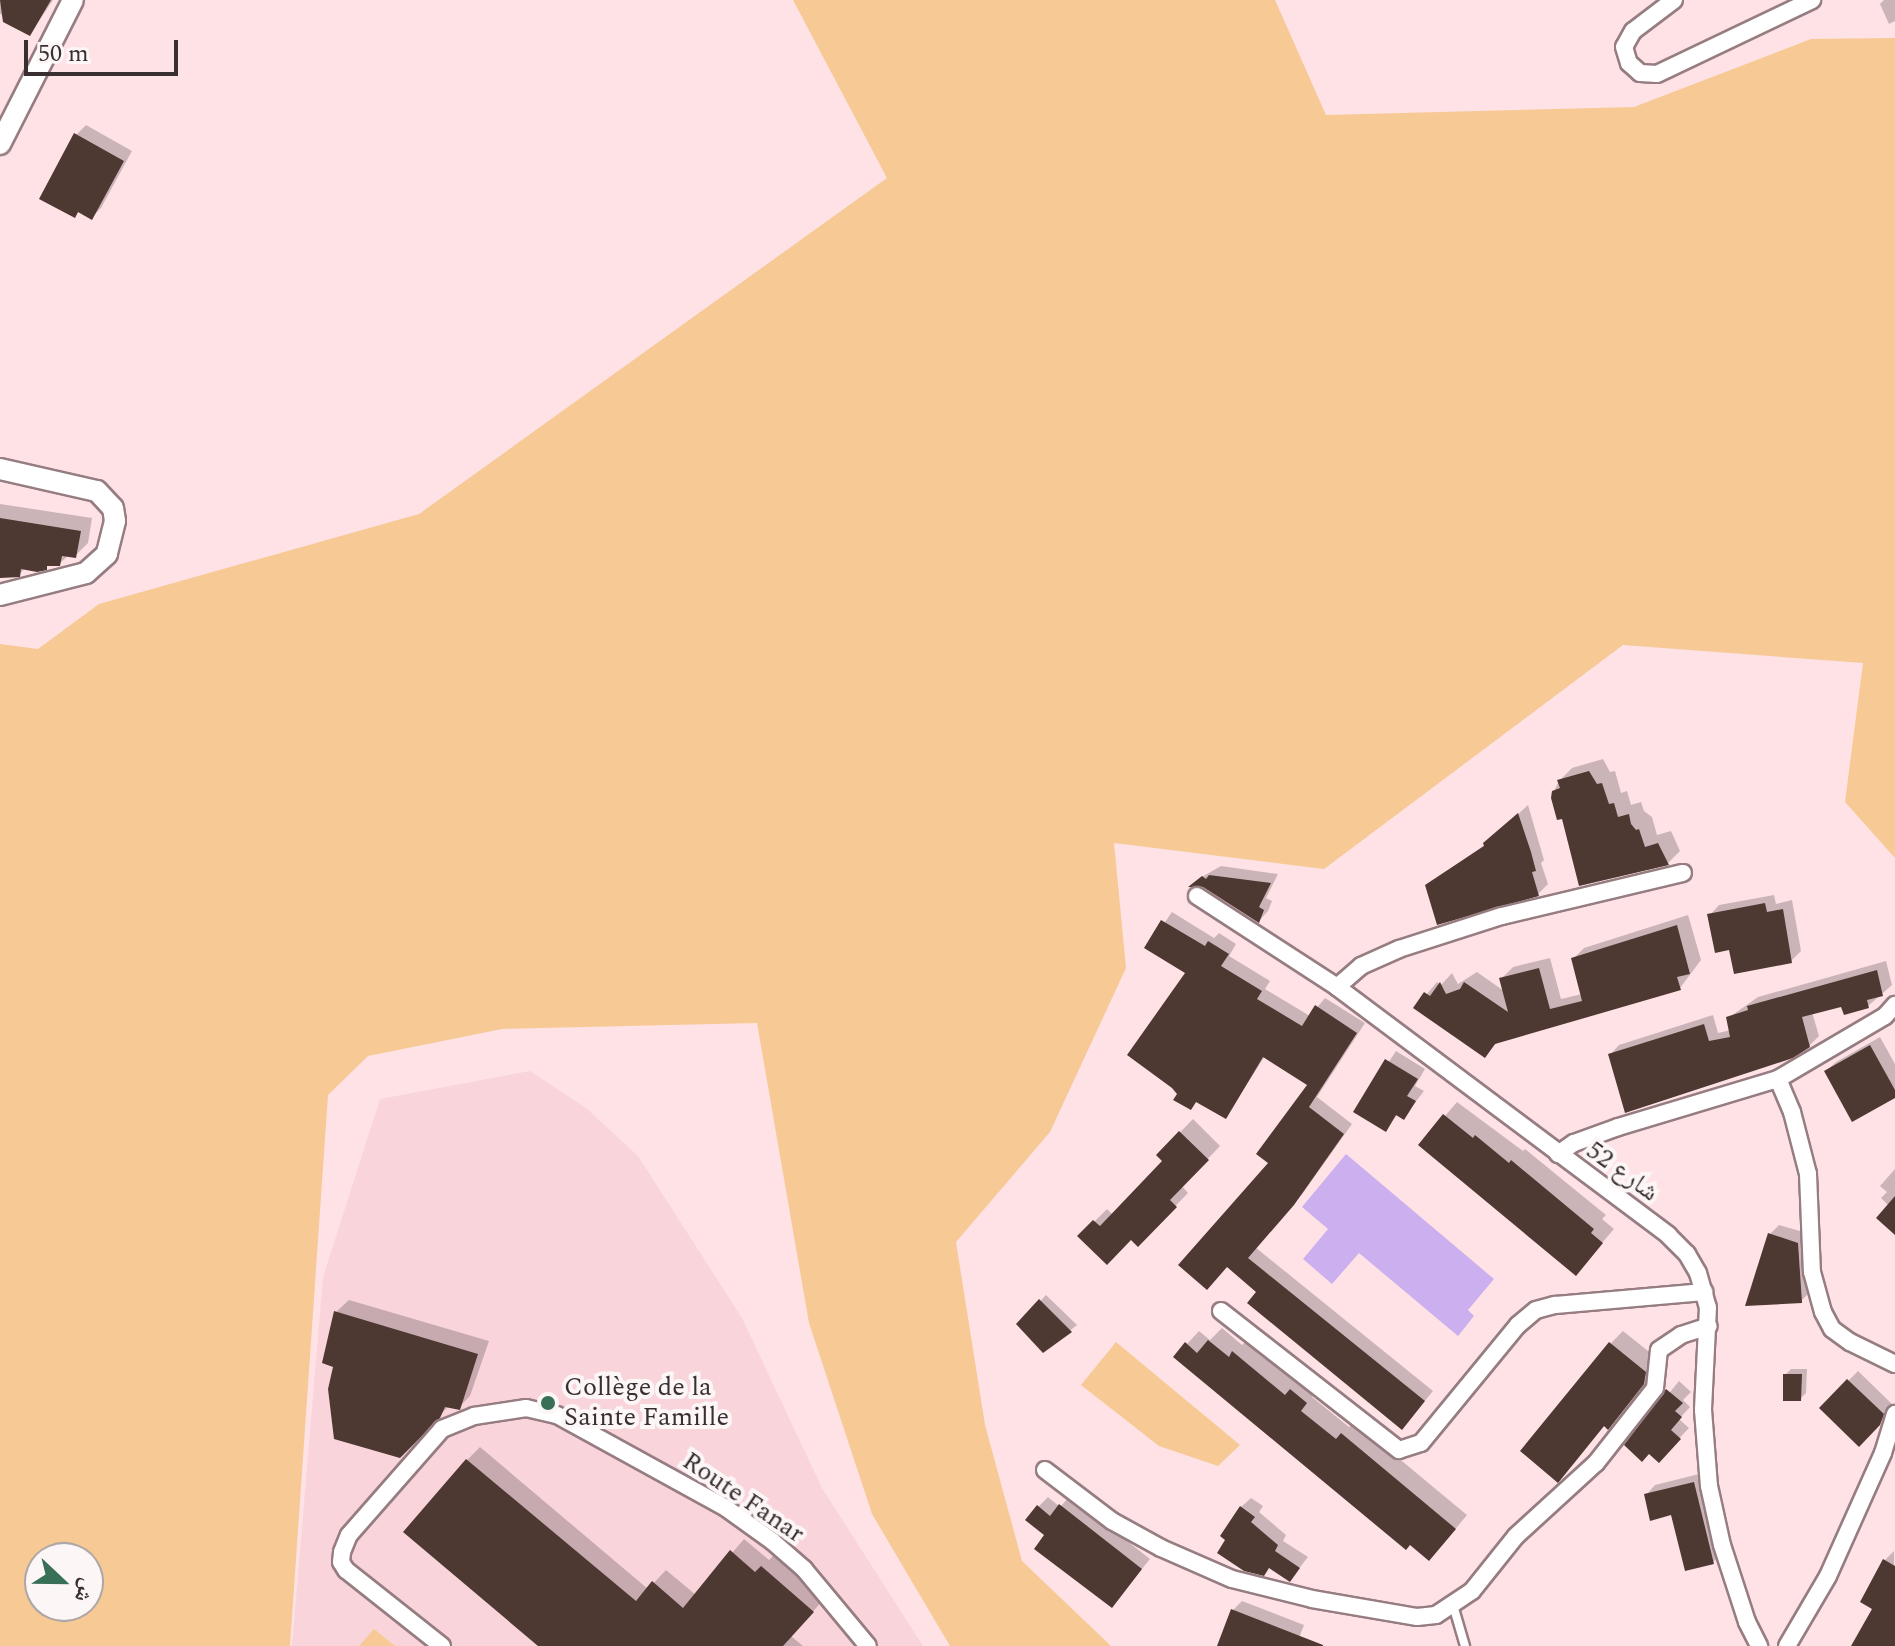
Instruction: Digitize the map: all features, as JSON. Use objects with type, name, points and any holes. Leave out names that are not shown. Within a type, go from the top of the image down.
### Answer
[{"type":"street","points":[[0,144],[73,0]]},
{"type":"street","points":[[1674,0],[1633,31],[1624,47],[1629,63],[1640,73],[1657,74],[1812,0]]},
{"type":"street","points":[[0,469],[97,491],[113,508],[115,521],[107,554],[86,573],[0,595]]},
{"type":"street","points":[[1337,987],[1361,966],[1399,949],[1502,916],[1683,873]]},
{"type":"street","name":"شارع 52","points":[[1197,896],[1337,987],[1668,1235],[1687,1254],[1704,1292],[1709,1326],[1703,1410],[1709,1486],[1722,1545],[1759,1646]]},
{"type":"street","points":[[1558,1154],[1574,1143],[1618,1127],[1778,1079],[1885,1016],[1895,1005]]},
{"type":"street","points":[[1778,1079],[1792,1112],[1808,1174],[1812,1272],[1823,1312],[1832,1329],[1850,1342],[1895,1364]]},
{"type":"street","points":[[1221,1311],[1399,1450],[1421,1443],[1518,1325],[1536,1310],[1555,1305],[1704,1292]]},
{"type":"street","points":[[1045,1470],[1112,1521],[1161,1548],[1232,1579],[1312,1599],[1417,1617],[1436,1615],[1453,1605],[1488,1574],[1516,1536],[1596,1463],[1655,1388],[1659,1350],[1681,1335],[1709,1326]]},
{"type":"street","name":"Route Fanar","points":[[442,1646],[346,1570],[340,1559],[345,1544],[442,1429],[474,1416],[526,1408],[557,1415],[726,1508],[804,1569],[868,1646]]},
{"type":"street","points":[[1787,1646],[1828,1576],[1883,1453],[1895,1414]]},
{"type":"lane","points":[[1453,1605],[1465,1646]]},
{"type":"shaded area","points":[[793,0],[1275,0],[1326,115],[1634,107],[1811,39],[1895,38],[1895,858],[1845,802],[1863,663],[1623,645],[1324,869],[1114,843],[1126,968],[1050,1132],[956,1242],[985,1425],[1022,1561],[1111,1646],[950,1646],[872,1514],[809,1323],[757,1023],[502,1029],[368,1056],[328,1095],[290,1646],[0,1646],[0,644],[38,649],[99,604],[419,514],[887,178]]},
{"type":"shaded area","name":"Collège de la Sainte Famille","points":[[530,1071],[586,1108],[638,1156],[742,1318],[822,1488],[923,1646],[292,1646],[323,1277],[380,1099]]},
{"type":"shaded area","points":[[1346,1154],[1494,1279],[1468,1310],[1474,1316],[1458,1336],[1359,1253],[1332,1284],[1303,1259],[1328,1229],[1302,1207]]},
{"type":"shaded area","points":[[1116,1342],[1240,1445],[1218,1466],[1159,1446],[1081,1385]]},
{"type":"shaded area","points":[[374,1629],[395,1646],[359,1646]]},
{"type":"building","points":[[0,0],[51,0],[30,36],[3,22]]},
{"type":"building","points":[[74,133],[124,161],[92,220],[78,212],[75,218],[39,199]]},
{"type":"building","points":[[0,518],[81,531],[76,558],[62,556],[60,566],[47,566],[47,570],[37,572],[21,569],[20,577],[0,578]]},
{"type":"building","points":[[1589,771],[1597,784],[1602,783],[1609,804],[1614,803],[1618,817],[1629,814],[1631,824],[1636,830],[1639,829],[1645,847],[1658,843],[1669,865],[1579,886],[1562,819],[1557,820],[1551,798],[1552,791],[1560,788],[1557,780]]},
{"type":"building","points":[[1518,813],[1536,871],[1532,872],[1539,896],[1437,925],[1425,885],[1484,846],[1483,843]]},
{"type":"building","points":[[1209,875],[1271,883],[1259,907],[1264,910],[1259,923],[1203,887],[1188,887],[1202,876],[1206,879]]},
{"type":"building","points":[[1765,903],[1767,912],[1783,909],[1792,963],[1734,974],[1729,950],[1715,953],[1707,914]]},
{"type":"building","points":[[1161,920],[1205,946],[1208,941],[1229,954],[1221,966],[1262,991],[1257,999],[1302,1026],[1315,1005],[1357,1033],[1309,1107],[1344,1134],[1294,1205],[1248,1258],[1425,1401],[1402,1430],[1247,1303],[1256,1292],[1227,1267],[1207,1290],[1178,1265],[1268,1163],[1256,1154],[1307,1085],[1263,1057],[1226,1119],[1196,1102],[1191,1110],[1173,1100],[1177,1094],[1172,1088],[1127,1055],[1185,973],[1144,948]]},
{"type":"building","points":[[1677,925],[1690,974],[1677,977],[1681,990],[1495,1044],[1485,1058],[1413,1008],[1424,992],[1430,996],[1440,982],[1446,994],[1460,989],[1464,982],[1508,1012],[1499,978],[1539,968],[1550,1009],[1582,1001],[1571,958]]},
{"type":"building","points":[[1877,970],[1883,996],[1867,1000],[1869,1008],[1844,1015],[1841,1007],[1802,1017],[1810,1047],[1793,1058],[1625,1113],[1608,1054],[1704,1024],[1709,1041],[1730,1037],[1726,1017],[1748,1010],[1747,1006]]},
{"type":"building","points":[[1870,1045],[1895,1090],[1895,1098],[1852,1122],[1824,1071]]},
{"type":"building","points":[[1385,1059],[1418,1079],[1407,1096],[1416,1101],[1404,1120],[1396,1115],[1386,1132],[1353,1112]]},
{"type":"building","points":[[1443,1114],[1509,1163],[1511,1160],[1594,1229],[1591,1233],[1603,1243],[1576,1276],[1418,1145]]},
{"type":"building","points":[[1179,1131],[1209,1160],[1170,1200],[1177,1207],[1138,1247],[1131,1240],[1107,1265],[1077,1236],[1093,1220],[1100,1226],[1162,1161],[1156,1155]]},
{"type":"building","points":[[1895,1196],[1895,1235],[1876,1218]]},
{"type":"building","points":[[1768,1233],[1798,1243],[1802,1303],[1745,1306]]},
{"type":"building","points":[[1039,1299],[1072,1332],[1043,1353],[1016,1324]]},
{"type":"building","points":[[334,1311],[478,1354],[460,1410],[445,1407],[440,1418],[400,1458],[334,1439],[328,1389],[333,1367],[322,1363]]},
{"type":"building","points":[[1208,1340],[1229,1357],[1232,1351],[1285,1395],[1290,1389],[1307,1403],[1301,1411],[1336,1439],[1341,1433],[1456,1529],[1429,1561],[1410,1545],[1406,1550],[1173,1357],[1185,1342],[1197,1353]]},
{"type":"building","points":[[1609,1342],[1646,1372],[1644,1384],[1608,1430],[1604,1426],[1558,1483],[1520,1451]]},
{"type":"building","points":[[1783,1374],[1802,1374],[1801,1401],[1783,1401]]},
{"type":"building","points":[[1847,1379],[1884,1414],[1880,1425],[1859,1447],[1819,1408]]},
{"type":"building","points":[[1666,1389],[1683,1403],[1675,1411],[1682,1417],[1671,1430],[1681,1439],[1659,1463],[1649,1454],[1642,1462],[1624,1445]]},
{"type":"building","points":[[466,1459],[636,1601],[652,1581],[683,1608],[730,1550],[755,1572],[761,1566],[814,1612],[783,1646],[538,1646],[403,1532]]},
{"type":"building","points":[[1694,1482],[1714,1564],[1685,1571],[1671,1515],[1650,1521],[1644,1494]]},
{"type":"building","points":[[1059,1504],[1142,1569],[1112,1608],[1034,1549],[1044,1535],[1025,1520],[1037,1505],[1050,1516]]},
{"type":"building","points":[[1240,1506],[1255,1517],[1251,1522],[1278,1545],[1275,1551],[1300,1568],[1290,1582],[1269,1568],[1264,1576],[1244,1571],[1217,1553],[1225,1540],[1220,1536]]},
{"type":"building","points":[[1883,1559],[1895,1566],[1895,1646],[1851,1646],[1872,1609],[1860,1602]]},
{"type":"building","points":[[1231,1609],[1323,1645],[1323,1646],[1217,1646]]},
{"type":"place","name":"Collège de la Sainte Famille","points":[[548,1403]]}]
